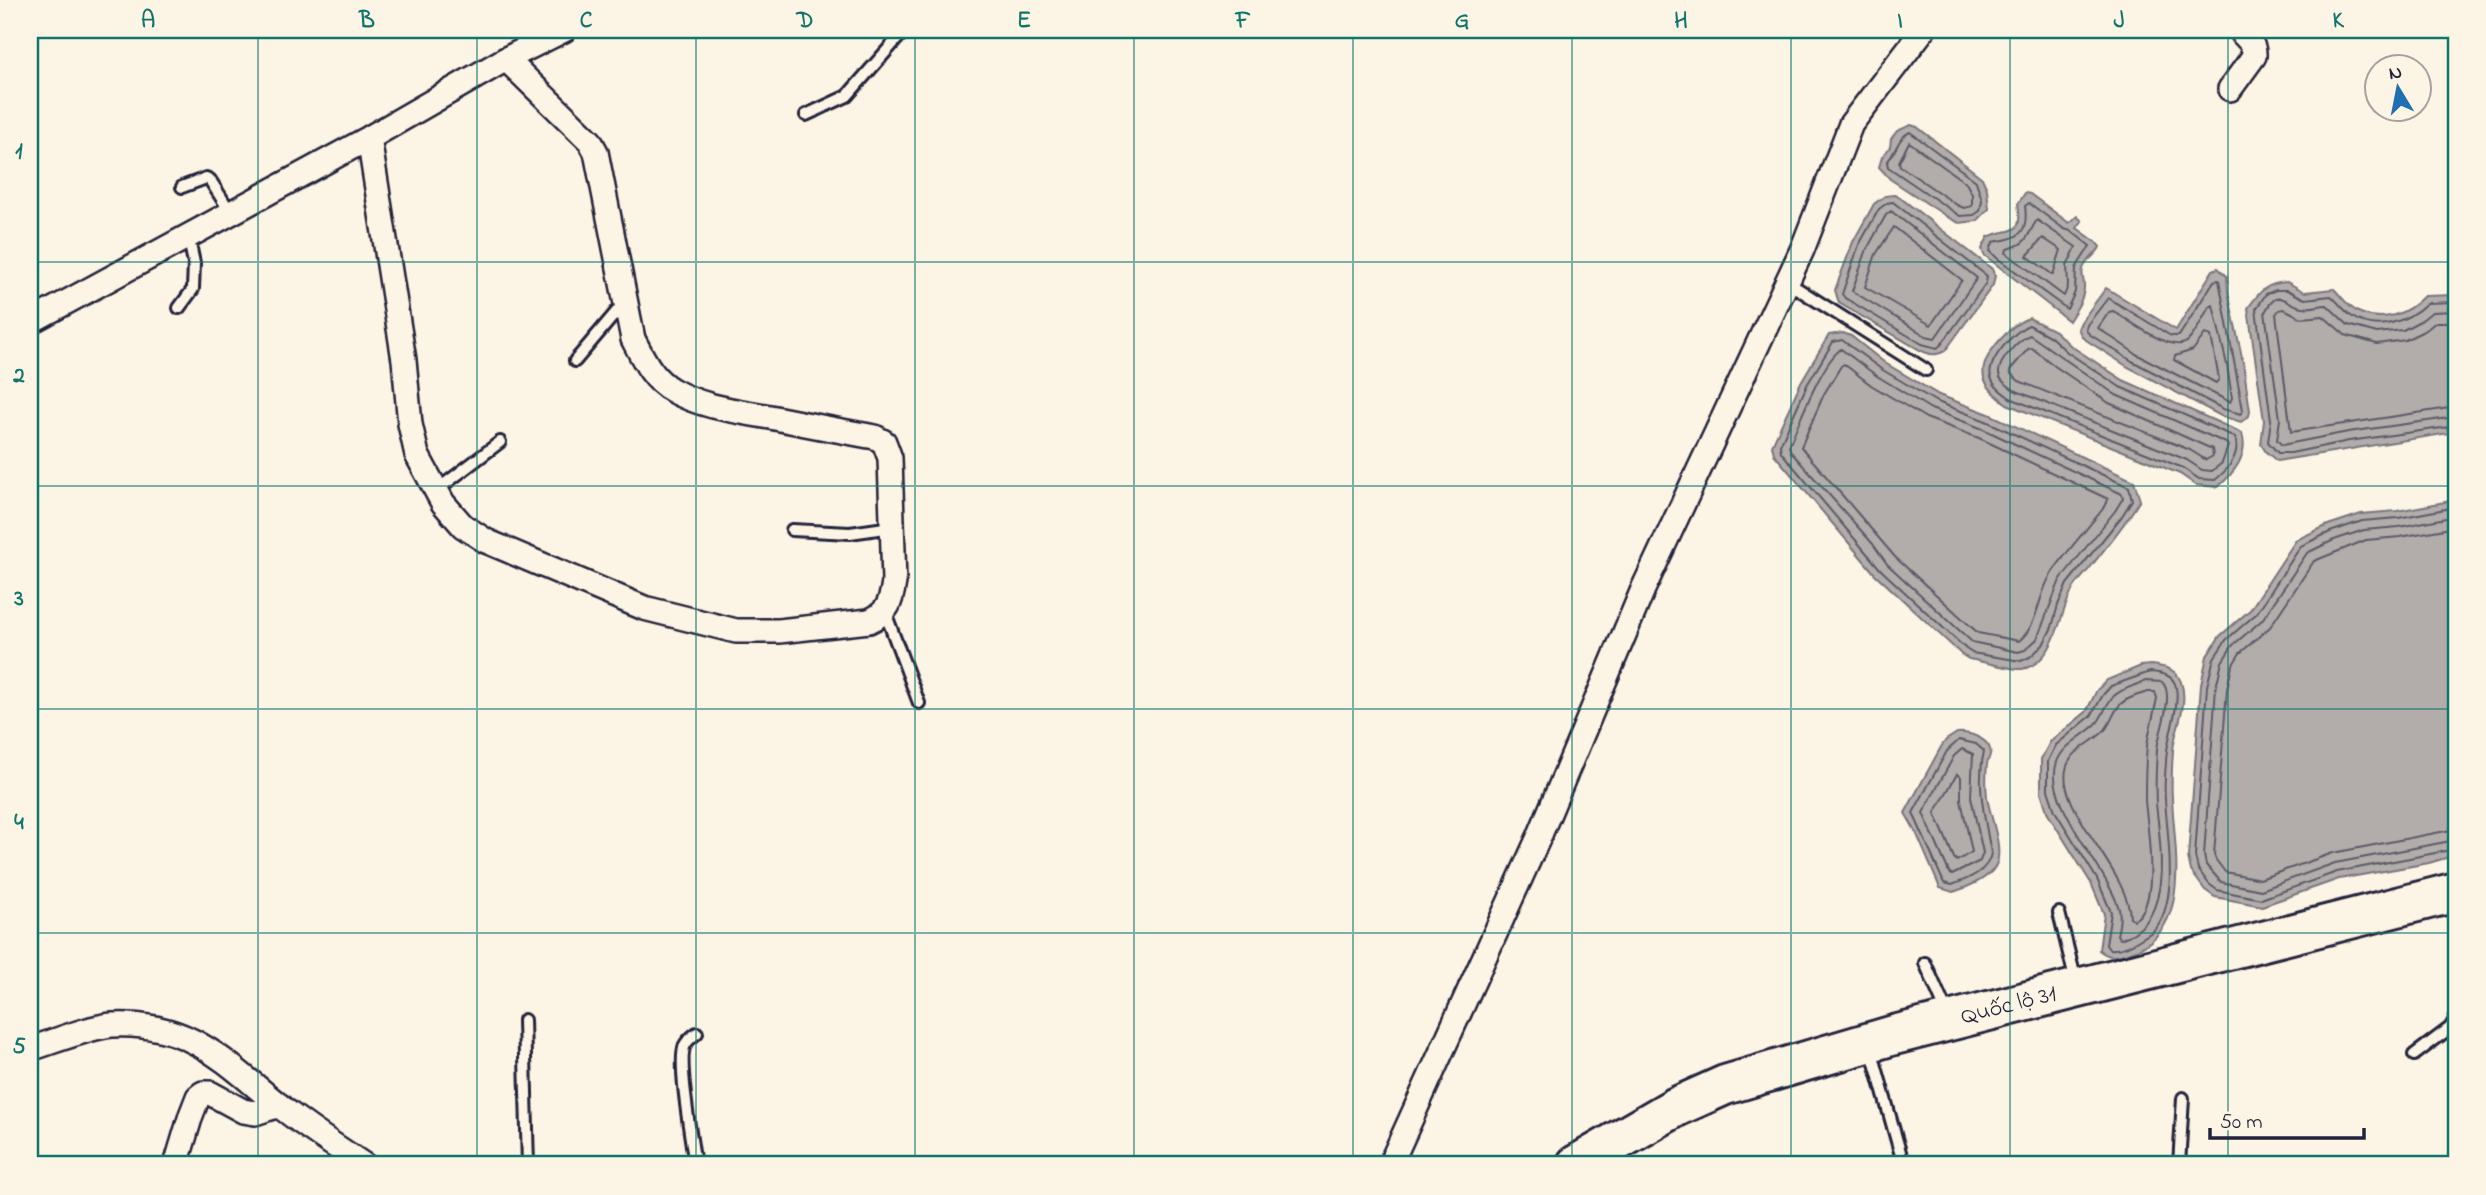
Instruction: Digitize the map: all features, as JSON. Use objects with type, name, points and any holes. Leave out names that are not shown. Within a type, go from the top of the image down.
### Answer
[{"type":"highway","name":"Quốc lộ 31","points":[[1576,1165],[1676,1107],[1725,1085],[1951,1021],[2456,892]]},
{"type":"street","points":[[30,322],[369,138],[506,58],[564,30]]},
{"type":"street","points":[[1390,1165],[1539,837],[1643,587],[1802,250],[1851,124],[1923,30]]},
{"type":"street","points":[[2230,89],[2254,56],[2255,49],[2239,30]]},
{"type":"street","points":[[369,138],[404,360],[410,424],[417,455],[443,503],[463,526],[486,541],[644,608],[736,631],[779,631],[869,621],[885,612],[891,602],[894,582],[890,458],[884,442],[875,437],[728,410],[695,400],[671,389],[657,378],[633,339],[596,152],[590,141],[506,58]]},
{"type":"street","points":[[30,1049],[111,1025],[145,1027],[181,1034],[220,1056],[279,1105],[364,1165]]},
{"type":"street","points":[[176,1165],[191,1115],[198,1097],[203,1093],[210,1093],[243,1111],[255,1113],[279,1105]]},
{"type":"lane","points":[[806,115],[847,96],[905,30]]},
{"type":"lane","points":[[182,187],[206,178],[210,180],[231,213]]},
{"type":"lane","points":[[180,308],[193,289],[194,276],[188,235]]},
{"type":"lane","points":[[1787,282],[1926,370]]},
{"type":"lane","points":[[576,361],[626,300]]},
{"type":"lane","points":[[437,490],[500,442]]},
{"type":"lane","points":[[792,530],[850,533],[892,527]]},
{"type":"lane","points":[[885,612],[919,703]]},
{"type":"lane","points":[[2059,913],[2078,988]]},
{"type":"lane","points":[[1925,963],[1951,1021]]},
{"type":"lane","points":[[2413,1055],[2450,1028],[2456,1018]]},
{"type":"lane","points":[[524,1020],[528,1165]]},
{"type":"lane","points":[[695,1165],[683,1058],[685,1045],[696,1033]]},
{"type":"lane","points":[[1870,1043],[1902,1159]]},
{"type":"lane","points":[[2179,1165],[2183,1098]]},
{"type":"water","points":[[1911,125],[1982,178],[1987,189],[1989,209],[1977,221],[1959,223],[1949,218],[1890,179],[1879,167],[1897,131]]},
{"type":"water","points":[[2025,193],[2069,223],[2077,216],[2082,221],[2077,228],[2100,247],[2084,266],[2083,295],[2069,321],[1984,255],[1982,249],[1988,237],[2017,227],[2018,204]]},
{"type":"water","points":[[1894,195],[1992,269],[1995,276],[1993,285],[1945,351],[1938,354],[1920,350],[1839,303],[1835,290],[1853,242],[1874,204],[1885,196]]},
{"type":"water","points":[[2218,268],[2227,276],[2243,362],[2250,411],[2249,416],[2241,422],[2221,416],[2128,367],[2083,338],[2078,329],[2106,288],[2176,330],[2213,270]]},
{"type":"water","points":[[2287,282],[2305,292],[2334,289],[2355,310],[2376,317],[2402,312],[2424,296],[2456,295],[2456,432],[2277,461],[2266,452],[2261,444],[2264,421],[2248,308],[2264,289]]},
{"type":"water","points":[[2029,318],[2055,331],[2071,346],[2123,380],[2242,433],[2242,456],[2234,470],[2218,487],[2196,485],[2180,474],[2007,404],[1986,382],[1983,375],[1986,359],[2002,337]]},
{"type":"water","points":[[1843,333],[1851,336],[1885,363],[1939,395],[1989,414],[2134,481],[2140,500],[2074,587],[2049,648],[2033,665],[2022,669],[2011,668],[1962,655],[1875,574],[1774,454],[1772,445],[1801,382],[1829,335]]},
{"type":"water","points":[[2456,500],[2456,855],[2429,863],[2339,879],[2262,906],[2215,897],[2205,890],[2191,871],[2188,857],[2201,685],[2207,656],[2220,636],[2250,610],[2296,540],[2361,514],[2397,511]]},
{"type":"water","points":[[2151,665],[2173,671],[2179,677],[2183,690],[2183,707],[2174,742],[2172,768],[2176,888],[2163,928],[2149,943],[2124,954],[2109,956],[2099,950],[2104,914],[2091,883],[2048,814],[2041,792],[2041,759],[2050,742],[2086,712],[2097,690],[2107,680],[2141,666]]},
{"type":"water","points":[[1957,733],[1976,736],[1990,749],[1987,762],[1987,793],[1996,833],[1998,860],[1995,867],[1982,879],[1953,892],[1940,888],[1905,813],[1941,747]]}]
